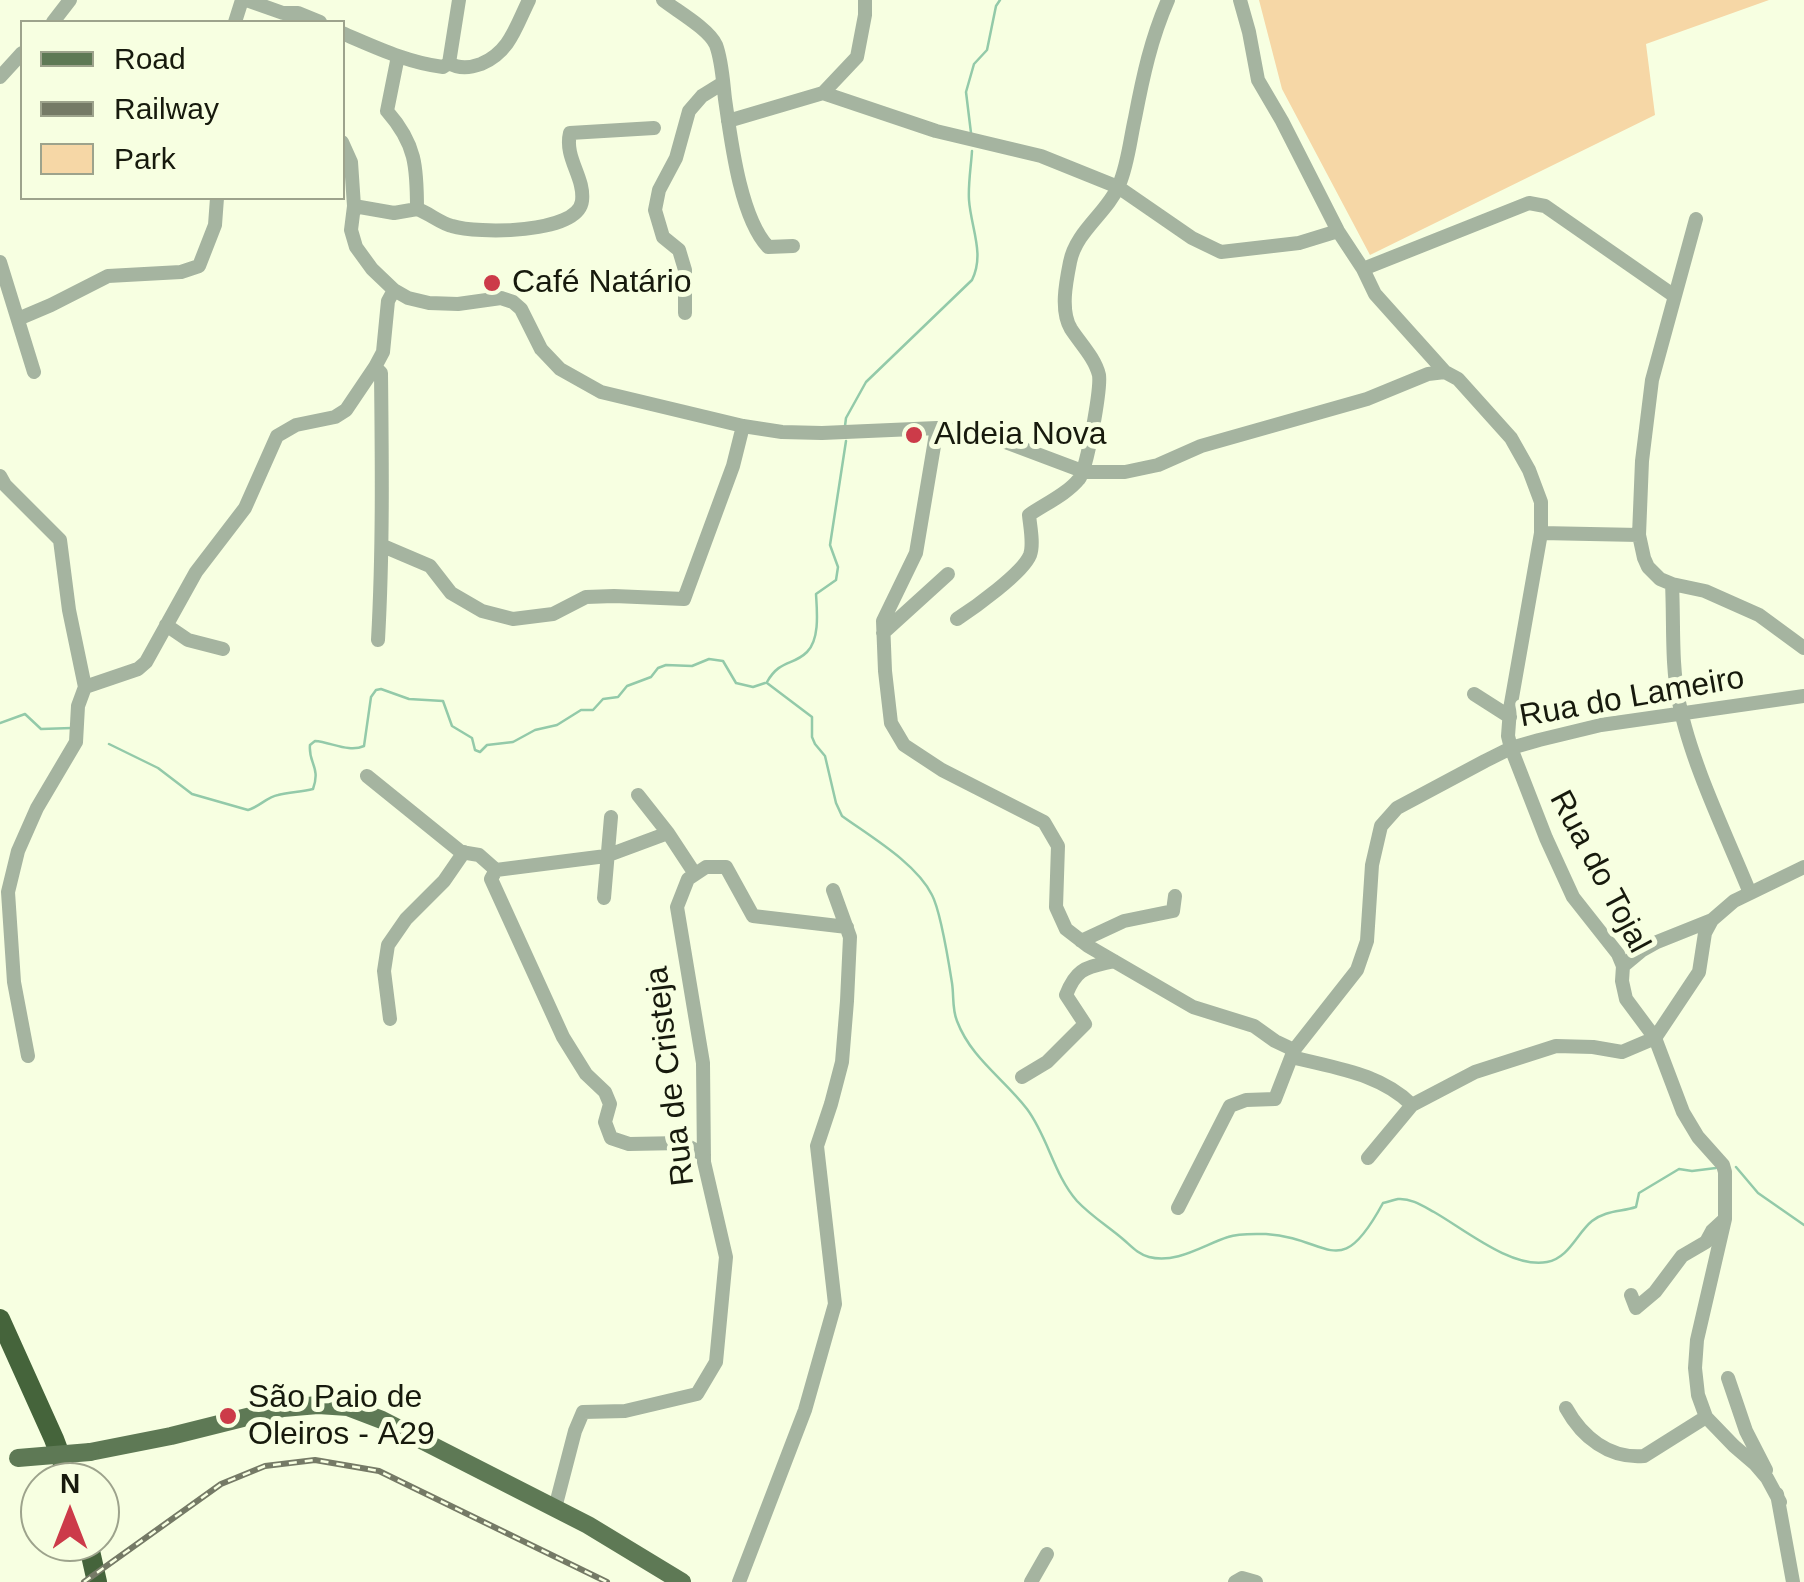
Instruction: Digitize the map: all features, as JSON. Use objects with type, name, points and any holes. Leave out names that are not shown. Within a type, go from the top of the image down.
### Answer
[{"type":"highway","points":[[0,1319],[63,1462]]},
{"type":"highway","points":[[0,1347],[50,1462]]},
{"type":"main road","points":[[9,1458],[95,1451],[283,1408],[348,1408],[382,1420],[588,1525],[682,1582]]},
{"type":"street","points":[[54,20],[70,0]]},
{"type":"street","points":[[244,0],[283,12],[301,12]]},
{"type":"street","points":[[345,33],[398,56],[443,67],[449,62],[459,0]]},
{"type":"street","points":[[449,62],[457,68],[476,66],[498,56],[514,34],[529,0]]},
{"type":"street","points":[[663,0],[715,43],[749,217],[759,238],[768,247],[793,246]]},
{"type":"street","points":[[728,122],[824,92],[857,57],[865,0]]},
{"type":"street","points":[[957,619],[996,590],[1032,552],[1029,514],[1076,484],[1085,472],[1099,374],[1068,325],[1066,283],[1071,256],[1118,186],[1143,74],[1168,0]]},
{"type":"street","name":"Rua do Tojal","points":[[1240,0],[1258,80],[1375,294],[1511,438],[1541,502],[1541,533],[1508,736],[1532,805],[1573,896],[1618,954],[1624,966],[1626,1000],[1655,1038],[1683,1112],[1722,1164],[1726,1218],[1697,1340],[1698,1396],[1706,1417]]},
{"type":"street","points":[[0,77],[20,56]]},
{"type":"street","points":[[398,56],[387,111],[412,147],[417,168],[417,209]]},
{"type":"street","points":[[685,313],[685,270],[679,250],[663,237],[655,210],[658,190],[676,158],[689,111],[723,82]]},
{"type":"street","points":[[824,92],[936,131],[1041,156],[1118,186],[1192,238],[1221,252],[1298,244],[1338,231]]},
{"type":"street","points":[[354,206],[394,213],[417,209],[450,226],[488,230],[524,229],[572,218],[583,198],[571,161],[570,133],[654,128]]},
{"type":"street","points":[[345,150],[350,162],[354,206],[351,230],[356,246],[394,290],[429,303],[502,298],[513,302],[522,309],[540,350],[560,369],[601,392],[742,426],[822,433],[936,428],[984,434],[1085,472],[1125,472],[1158,465],[1201,446],[1367,398],[1428,374],[1445,372]]},
{"type":"street","points":[[18,319],[108,276],[181,272],[199,266],[215,224],[216,200]]},
{"type":"street","points":[[1363,269],[1529,203],[1545,206],[1674,295]]},
{"type":"street","points":[[1696,219],[1652,380],[1639,535],[1648,567],[1660,579],[1705,591],[1759,615],[1804,648]]},
{"type":"street","points":[[0,262],[34,372]]},
{"type":"street","points":[[86,686],[138,669],[146,662],[196,572],[245,508],[277,436],[296,425],[335,418],[346,410],[383,352],[388,301],[394,290]]},
{"type":"street","points":[[375,368],[381,373],[383,546],[378,640]]},
{"type":"street","points":[[383,546],[430,566],[452,592],[482,610],[512,618],[554,614],[586,597],[684,600],[733,466],[742,426]]},
{"type":"street","points":[[936,428],[916,553],[883,621],[891,723],[904,745],[942,770],[1044,822],[1058,846],[1056,907],[1066,929],[1081,940],[1193,1007],[1254,1026],[1293,1054],[1391,1086],[1412,1105]]},
{"type":"street","points":[[0,476],[60,540],[68,610],[86,686],[78,706],[76,742],[31,822],[18,851],[8,892],[14,982],[28,1056]]},
{"type":"street","points":[[1541,533],[1639,535]]},
{"type":"street","points":[[883,633],[948,574]]},
{"type":"street","points":[[1672,584],[1678,701],[1708,790],[1750,892]]},
{"type":"street","points":[[166,625],[188,640],[223,650]]},
{"type":"street","points":[[1474,694],[1510,716]]},
{"type":"street","name":"Rua do Lameiro","points":[[1293,1054],[1357,970],[1368,940],[1372,865],[1380,826],[1398,808],[1511,748],[1602,725],[1804,696]]},
{"type":"street","points":[[367,776],[461,852],[479,855],[496,870],[610,855],[668,832]]},
{"type":"street","points":[[638,795],[695,874],[706,867],[726,868],[753,916],[846,927]]},
{"type":"street","points":[[604,898],[611,817]]},
{"type":"street","points":[[390,1019],[384,971],[388,945],[464,852]]},
{"type":"street","points":[[1624,966],[1656,942],[1712,920],[1734,900],[1804,867]]},
{"type":"street","points":[[496,870],[491,879],[563,1037],[586,1074],[605,1092],[610,1104],[605,1122],[610,1138],[628,1144],[682,1143],[704,1155]]},
{"type":"street","name":"Rua de Cristeja","points":[[555,1508],[584,1412],[625,1411],[697,1394],[716,1362],[726,1257],[704,1155],[704,1063],[677,907],[688,879],[695,874]]},
{"type":"street","points":[[739,1582],[805,1410],[835,1304],[817,1146],[842,1062],[850,937],[834,890]]},
{"type":"street","points":[[1081,940],[1124,921],[1173,911],[1176,896]]},
{"type":"street","points":[[1368,1158],[1412,1105],[1474,1072],[1556,1046],[1622,1052],[1655,1038],[1699,972],[1705,934],[1712,920]]},
{"type":"street","points":[[1022,1076],[1047,1062],[1085,1024],[1066,995],[1072,979],[1083,968],[1114,961]]},
{"type":"street","points":[[1178,1208],[1230,1106],[1246,1100],[1275,1098],[1293,1054]]},
{"type":"street","points":[[1631,1295],[1636,1308],[1656,1292],[1682,1256],[1706,1242],[1726,1218]]},
{"type":"street","points":[[1728,1378],[1746,1431],[1780,1502],[1792,1578]]},
{"type":"street","points":[[1566,1408],[1576,1426],[1601,1448],[1632,1457],[1644,1456],[1706,1417],[1756,1464],[1780,1502]]},
{"type":"street","points":[[1031,1582],[1047,1554]]},
{"type":"street","points":[[1792,1578],[1804,1562]]},
{"type":"street","points":[[1236,1582],[1242,1578],[1256,1582]]},
{"type":"green space","points":[[1259,0],[1769,0],[1646,44],[1655,115],[1370,255],[1282,89]]},
{"type":"waterway","points":[[971,133],[966,92],[974,64],[987,50],[1000,0]]},
{"type":"waterway","points":[[845,426],[866,382],[972,280],[977,260],[969,200],[972,151]]},
{"type":"waterway","points":[[767,682],[782,666],[807,652],[817,624],[816,594],[836,580],[838,567],[830,545],[846,441]]},
{"type":"waterway","points":[[109,744],[158,768],[192,794],[248,810],[274,796],[313,789],[316,775],[310,745],[315,741],[346,748],[364,746],[371,697],[376,690],[409,699],[443,701],[452,726],[472,738],[475,750],[480,752],[487,745],[513,742],[535,730],[557,725],[581,710],[593,710],[603,699],[618,697],[627,686],[651,677],[666,665],[723,661],[736,683],[753,687],[765,683]]},
{"type":"waterway","points":[[767,683],[812,717],[812,737],[825,756],[842,816],[904,861],[932,895],[946,951],[955,1016],[970,1046],[1027,1109],[1062,1180],[1077,1201],[1142,1254],[1170,1258],[1247,1234],[1288,1237],[1332,1250],[1344,1249],[1368,1228],[1383,1203],[1403,1199],[1426,1207],[1504,1254],[1533,1263],[1547,1262],[1567,1250],[1597,1217],[1636,1207],[1639,1193],[1679,1169],[1716,1168]]},
{"type":"waterway","points":[[0,723],[25,714],[41,729],[72,728]]},
{"type":"waterway","points":[[1736,1167],[1758,1193],[1804,1225]]},
{"type":"railway","points":[[84,1582],[221,1484],[265,1466],[315,1460],[379,1471],[607,1582]]},
{"type":"place","name":"Café Natário","points":[[492,283]]},
{"type":"place","name":"Aldeia Nova","points":[[914,435]]},
{"type":"place","name":"São Paio de Oleiros - A29","points":[[228,1416]]}]
